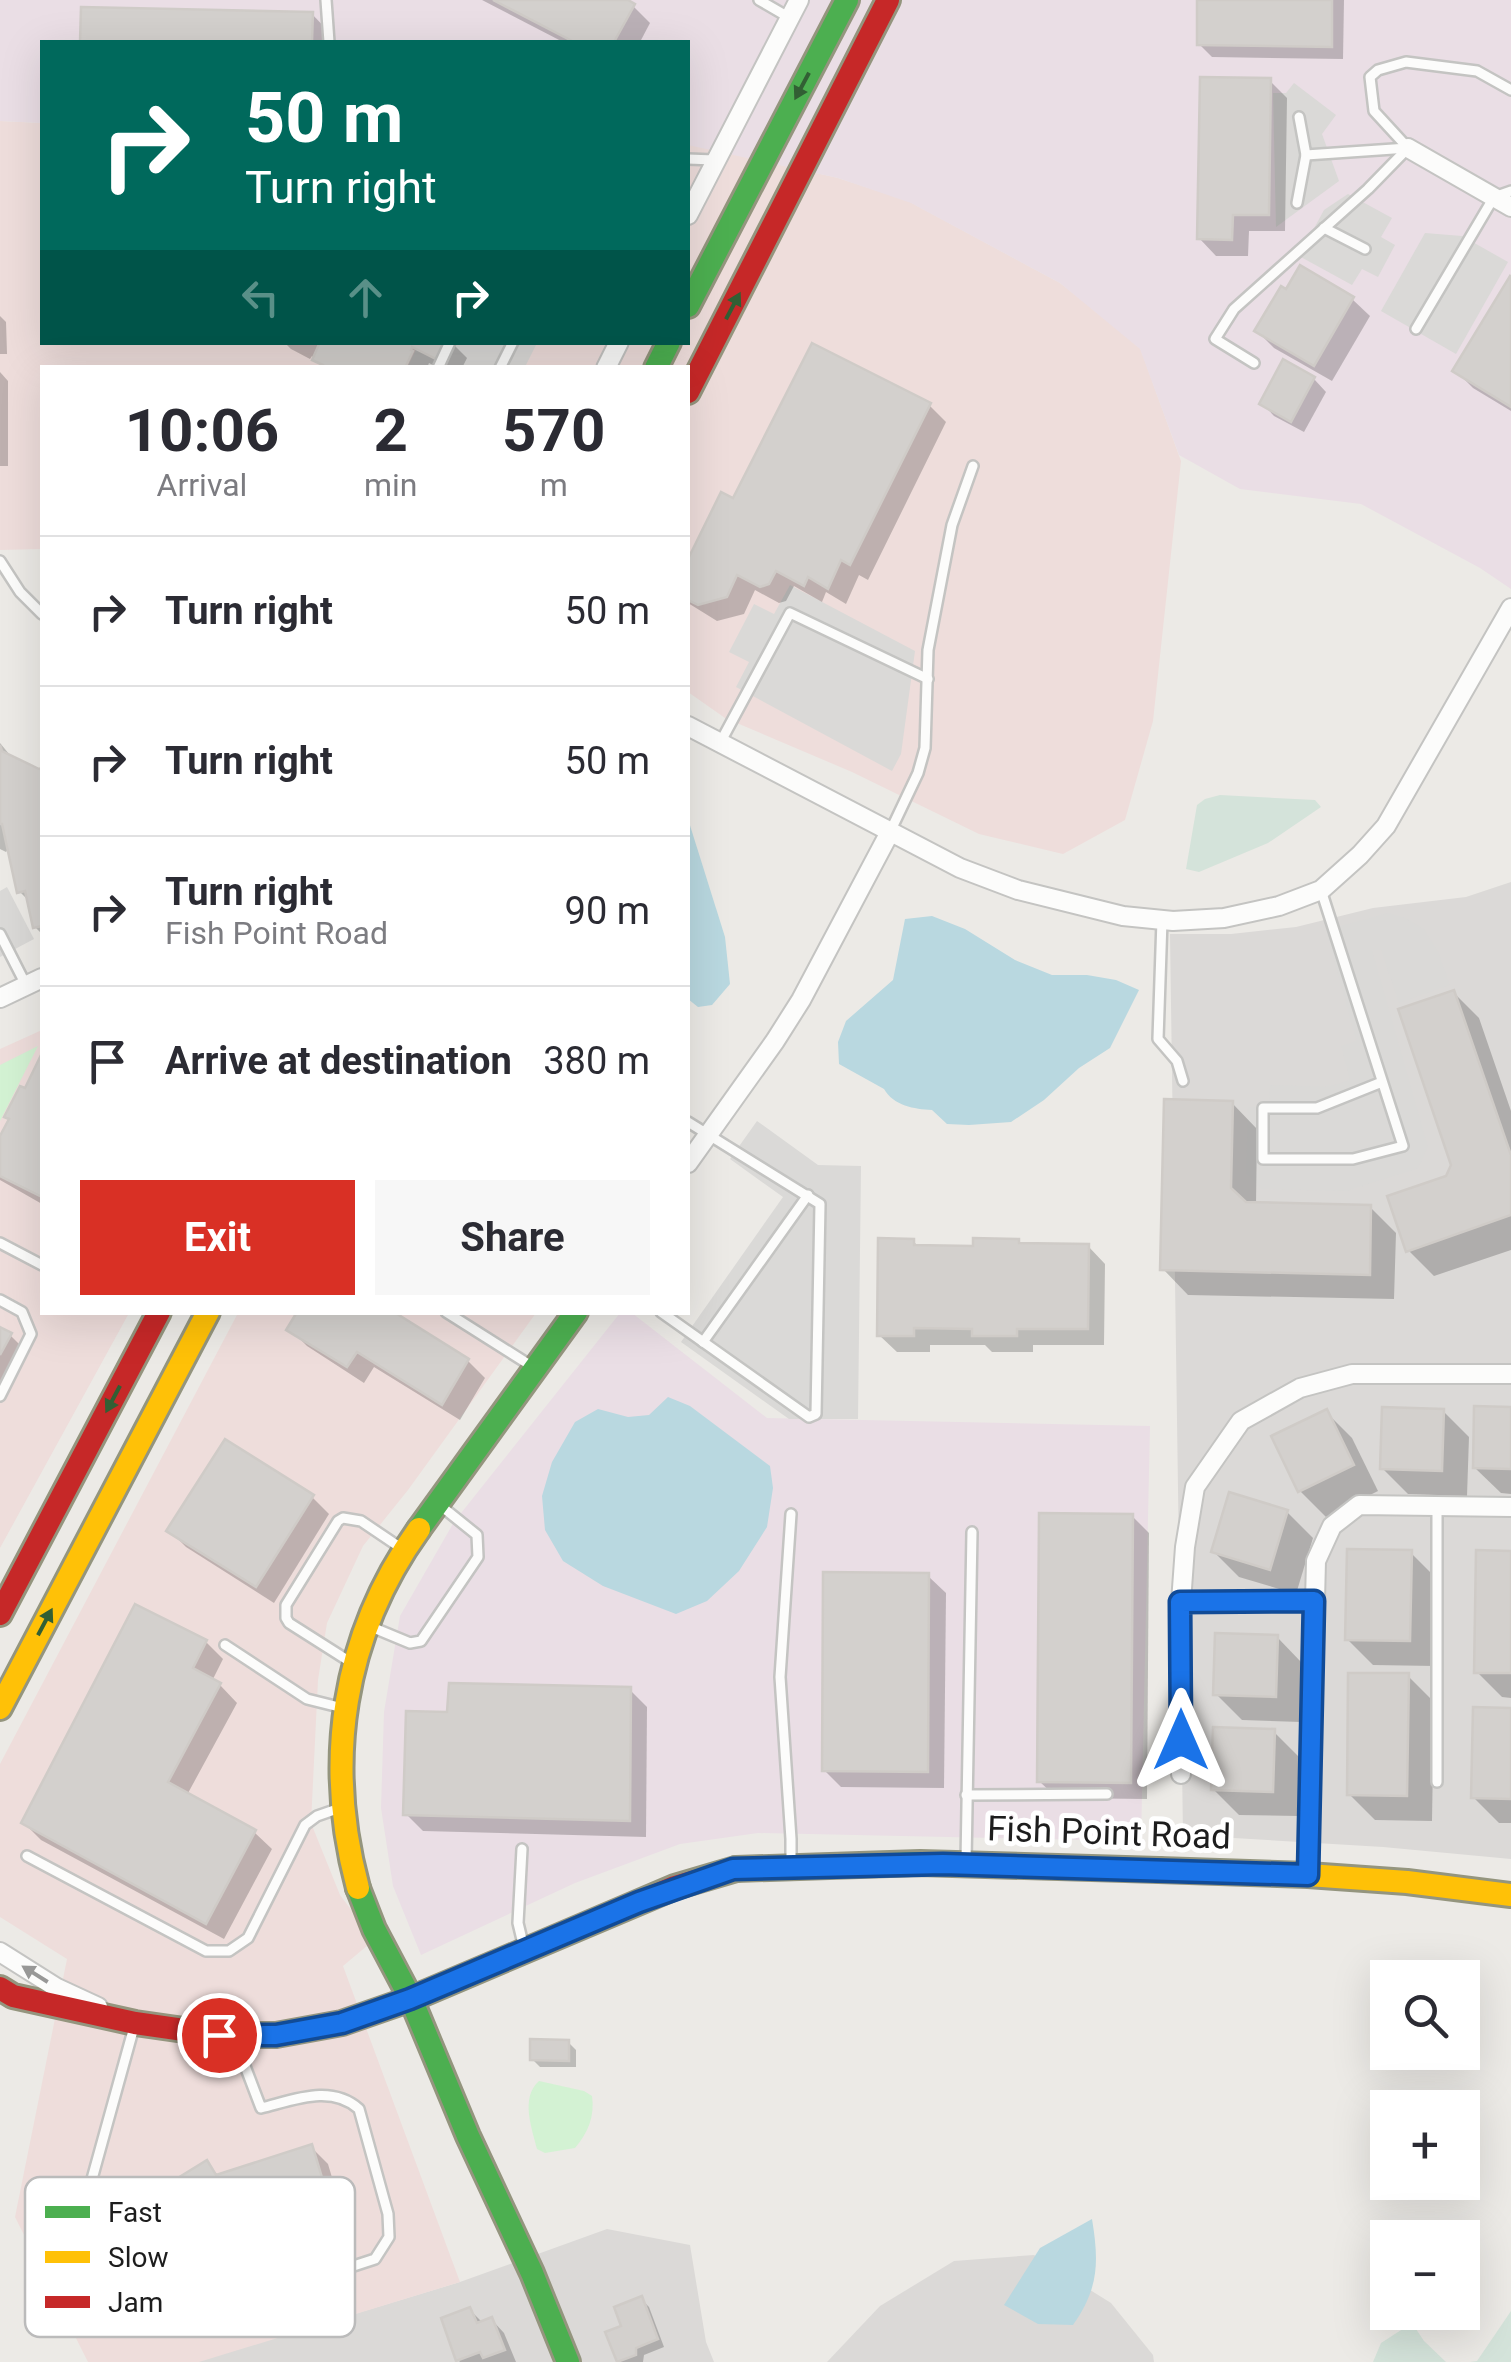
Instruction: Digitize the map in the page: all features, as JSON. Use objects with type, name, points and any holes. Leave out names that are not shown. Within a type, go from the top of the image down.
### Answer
[{"type":"street","points":[[690,211],[799,0]]},
{"type":"street","points":[[690,302],[848,0]]},
{"type":"street","points":[[690,388],[888,0]]},
{"type":"street","points":[[1408,148],[1502,194],[1511,207]]},
{"type":"street","points":[[690,727],[960,868],[1018,890],[1123,916],[1162,920],[1224,918],[1278,906],[1321,890],[1360,855],[1386,826],[1511,608]]},
{"type":"street","points":[[690,1160],[801,1000],[890,832]]},
{"type":"street","points":[[0,998],[34,982]]},
{"type":"street","points":[[0,1614],[157,1315]]},
{"type":"street","points":[[0,1708],[206,1315]]},
{"type":"street","points":[[568,2362],[532,2272],[358,1888],[347,1846],[340,1746],[354,1665],[384,1586],[404,1550],[574,1315]]},
{"type":"street","points":[[1182,1774],[1180,1602],[1195,1486],[1241,1421],[1300,1388],[1352,1374],[1511,1374]]},
{"type":"street","points":[[1308,1875],[1316,1561],[1332,1526],[1358,1505],[1511,1507]]},
{"type":"street","points":[[1180,1602],[1314,1601]]},
{"type":"street","name":"Fish Point Road","points":[[0,1988],[13,1996],[135,2023],[219,2035],[276,2035],[342,2023],[410,1999],[639,1902],[733,1869],[966,1864],[1308,1875],[1511,1894]]},
{"type":"street","name":"Fish Point Road","points":[[0,1952],[57,1988],[135,2023]]},
{"type":"lane","points":[[326,0],[329,40]]},
{"type":"lane","points":[[758,0],[790,18]]},
{"type":"lane","points":[[1408,148],[1374,111],[1370,78],[1378,70],[1406,62],[1477,71],[1511,90]]},
{"type":"lane","points":[[1297,203],[1306,154],[1299,117]]},
{"type":"lane","points":[[1306,154],[1408,148]]},
{"type":"lane","points":[[1254,363],[1215,340],[1234,310],[1408,148]]},
{"type":"lane","points":[[690,159],[717,160]]},
{"type":"lane","points":[[1416,330],[1502,194]]},
{"type":"lane","points":[[1324,228],[1365,250]]},
{"type":"lane","points":[[890,832],[918,773],[925,748],[928,650],[952,526],[974,466]]},
{"type":"lane","points":[[0,562],[20,592],[40,612]]},
{"type":"lane","points":[[720,743],[790,614],[928,679]]},
{"type":"lane","points":[[1321,890],[1403,1146],[1353,1158],[1263,1159],[1263,1108],[1317,1108],[1382,1082]]},
{"type":"lane","points":[[1162,920],[1158,1039],[1177,1061],[1183,1081]]},
{"type":"lane","points":[[0,934],[34,982]]},
{"type":"lane","points":[[665,1315],[809,1416],[816,1414],[820,1204],[690,1123]]},
{"type":"lane","points":[[703,1342],[808,1195]]},
{"type":"lane","points":[[0,1244],[40,1264]]},
{"type":"lane","points":[[0,1300],[22,1312],[31,1334],[0,1396]]},
{"type":"lane","points":[[451,1315],[536,1368]]},
{"type":"lane","points":[[366,1625],[410,1642],[421,1641],[478,1557],[477,1536],[437,1503]]},
{"type":"lane","points":[[1436,1506],[1436,1782]]},
{"type":"lane","points":[[790,1514],[780,1677],[791,1867]]},
{"type":"lane","points":[[354,1665],[289,1623],[286,1605],[343,1518],[361,1521],[404,1550]]},
{"type":"lane","points":[[966,1864],[972,1532]]},
{"type":"lane","points":[[225,1644],[307,1699],[346,1708]]},
{"type":"lane","points":[[966,1795],[1107,1794]]},
{"type":"lane","points":[[27,1856],[206,1951],[229,1951],[248,1938],[305,1825],[343,1807]]},
{"type":"lane","points":[[522,1849],[518,1923],[524,1951]]},
{"type":"lane","points":[[93,2177],[135,2023]]},
{"type":"lane","points":[[233,2035],[262,2108],[316,2094],[348,2099],[359,2109],[388,2214],[389,2236],[375,2259],[355,2266]]},
{"type":"shaded area","points":[[0,0],[1511,0],[1511,589],[1361,504],[1240,489],[1179,455],[1140,349],[1060,283],[911,203],[838,178],[690,145],[690,40],[40,40],[40,123],[0,121]]},
{"type":"shaded area","points":[[1294,83],[1336,115],[1322,134],[1339,181],[1276,227],[1273,93],[1286,93]]},
{"type":"shaded area","points":[[0,121],[40,123],[40,345],[690,345],[690,144],[838,178],[908,201],[1060,283],[1139,345],[1181,461],[1153,721],[1125,820],[1063,854],[979,834],[852,772],[725,718],[690,693],[690,365],[40,365],[40,549],[0,550]]},
{"type":"shaded area","points":[[1348,194],[1392,218],[1381,237],[1395,245],[1378,277],[1362,269],[1352,285],[1299,256],[1324,210]]},
{"type":"shaded area","points":[[1425,233],[1462,236],[1508,262],[1456,354],[1381,311]]},
{"type":"shaded area","points":[[418,345],[536,345],[526,365],[408,365]]},
{"type":"shaded area","points":[[790,585],[915,651],[901,754],[892,771],[736,687],[749,662],[729,652],[754,604],[774,614]]},
{"type":"shaded area","points":[[1220,795],[1315,800],[1321,807],[1268,843],[1199,872],[1186,869],[1197,805]]},
{"type":"shaded area","points":[[1511,882],[1511,1859],[1183,1835],[1170,934],[1231,934],[1296,927],[1373,908],[1466,897]]},
{"type":"shaded area","points":[[7,887],[34,939],[0,957],[0,891]]},
{"type":"shaded area","points":[[1388,913],[1424,929],[1438,951],[1450,985],[1399,1003],[1381,950],[1372,950],[1428,1147],[1418,1168],[1347,1191],[1262,1189],[1246,1173],[1248,1107],[1269,1107],[1270,1085],[1327,1087],[1350,1080],[1341,1046],[1356,1041],[1326,930]]},
{"type":"shaded area","points":[[40,1031],[40,1315],[128,1315],[0,1548],[0,1049]]},
{"type":"shaded area","points":[[757,1121],[818,1165],[861,1166],[858,1419],[789,1419],[681,1342],[783,1197],[730,1159]]},
{"type":"shaded area","points":[[237,1315],[535,1315],[363,1546],[327,1623],[318,1680],[311,1823],[340,1895],[374,1940],[343,1966],[460,2282],[355,2314],[355,2177],[25,2177],[25,2237],[15,2217],[67,1959],[0,1917],[0,1764]]},
{"type":"shaded area","points":[[618,1315],[635,1315],[767,1418],[1150,1426],[1141,1841],[758,1833],[680,1844],[575,1883],[421,1955],[393,1886],[381,1808],[384,1712],[400,1616],[454,1522]]},
{"type":"shaded area","points":[[607,2229],[690,2245],[706,2342],[714,2362],[196,2362],[278,2337],[355,2337],[355,2314],[460,2282]]},
{"type":"shaded area","points":[[1034,2255],[1111,2303],[1153,2355],[1154,2362],[827,2362],[880,2306],[954,2261]]},
{"type":"shaded area","points":[[1511,2311],[1511,2362],[1470,2362],[1477,2361]]},
{"type":"shaded area","points":[[1401,2330],[1417,2330],[1446,2362],[1373,2362],[1381,2343]]},
{"type":"shaded area","points":[[75,2337],[281,2337],[199,2362],[88,2362]]},
{"type":"green space","points":[[38,1046],[0,1121],[0,1065]]},
{"type":"green space","points":[[539,2081],[592,2096],[590,2124],[575,2148],[545,2153],[537,2149],[529,2104]]},
{"type":"water","points":[[690,825],[725,937],[730,984],[712,1005],[698,1007],[690,1001]]},
{"type":"water","points":[[932,916],[1052,975],[1116,980],[1139,990],[1110,1048],[1011,1122],[969,1125],[947,1124],[932,1110],[899,1103],[884,1089],[839,1064],[838,1042],[846,1021],[893,980],[905,919]]},
{"type":"water","points":[[668,1397],[690,1406],[770,1466],[773,1488],[767,1527],[739,1571],[707,1601],[676,1614],[603,1586],[563,1561],[545,1530],[542,1496],[552,1462],[575,1422],[598,1409],[628,1417],[649,1415]]},
{"type":"water","points":[[1092,2219],[1095,2274],[1088,2299],[1073,2325],[1038,2324],[1004,2305],[1040,2248]]},
{"type":"building","points":[[493,0],[628,0],[635,4],[615,40],[570,40]]},
{"type":"building","points":[[1197,0],[1332,0],[1332,47],[1197,45]]},
{"type":"building","points":[[81,7],[313,12],[312,40],[80,40]]},
{"type":"building","points":[[1200,77],[1271,78],[1269,215],[1233,215],[1232,240],[1197,239]]},
{"type":"building","points":[[1300,265],[1354,297],[1314,366],[1254,331],[1281,286],[1286,289]]},
{"type":"building","points":[[1511,277],[1511,407],[1452,371]]},
{"type":"building","points":[[812,343],[931,403],[850,565],[841,560],[828,589],[808,577],[804,586],[776,571],[769,584],[760,587],[737,575],[727,597],[698,605],[690,601],[690,555],[721,492],[733,498]]},
{"type":"building","points":[[319,345],[448,345],[440,361],[412,347],[406,365],[323,365],[312,360]]},
{"type":"building","points":[[1283,359],[1315,377],[1291,422],[1259,404]]},
{"type":"building","points":[[0,745],[2,751],[40,769],[40,926],[33,928],[25,891],[17,893],[0,824]]},
{"type":"building","points":[[1454,990],[1511,1155],[1511,1215],[1406,1252],[1387,1196],[1446,1176],[1451,1165],[1398,1009]]},
{"type":"building","points":[[40,1057],[40,1196],[0,1176],[0,1136],[9,1119],[4,1117],[20,1086],[25,1088]]},
{"type":"building","points":[[1164,1099],[1233,1101],[1231,1188],[1246,1202],[1371,1205],[1370,1275],[1160,1270]]},
{"type":"building","points":[[878,1238],[914,1239],[914,1245],[973,1246],[973,1238],[1089,1244],[1088,1329],[1017,1329],[1017,1336],[972,1336],[972,1329],[914,1328],[914,1336],[877,1336]]},
{"type":"building","points":[[295,1315],[399,1315],[469,1359],[442,1405],[357,1352],[347,1367],[286,1330]]},
{"type":"building","points":[[0,1327],[12,1333],[0,1355]]},
{"type":"building","points":[[1474,1406],[1511,1407],[1511,1469],[1473,1468]]},
{"type":"building","points":[[1382,1407],[1444,1409],[1442,1471],[1380,1469]]},
{"type":"building","points":[[1327,1409],[1354,1465],[1298,1492],[1271,1436]]},
{"type":"building","points":[[225,1439],[314,1495],[256,1587],[166,1531]]},
{"type":"building","points":[[1229,1492],[1288,1510],[1270,1570],[1211,1552]]},
{"type":"building","points":[[1039,1513],[1133,1514],[1131,1783],[1037,1782]]},
{"type":"building","points":[[1347,1549],[1412,1550],[1410,1641],[1345,1640]]},
{"type":"building","points":[[1476,1550],[1511,1551],[1511,1673],[1474,1673]]},
{"type":"building","points":[[823,1572],[929,1573],[928,1772],[822,1771]]},
{"type":"building","points":[[135,1604],[207,1640],[193,1668],[221,1683],[168,1782],[256,1830],[206,1924],[21,1823]]},
{"type":"building","points":[[1215,1633],[1278,1635],[1276,1697],[1213,1695]]},
{"type":"building","points":[[1348,1673],[1409,1673],[1407,1796],[1347,1795]]},
{"type":"building","points":[[449,1683],[631,1687],[630,1821],[403,1815],[406,1711],[447,1712]]},
{"type":"building","points":[[1473,1707],[1511,1708],[1511,1799],[1471,1798]]},
{"type":"building","points":[[1213,1727],[1275,1729],[1273,1792],[1211,1790]]},
{"type":"building","points":[[530,2039],[569,2040],[569,2061],[530,2060]]},
{"type":"building","points":[[312,2144],[322,2177],[179,2177],[207,2160],[216,2175]]},
{"type":"building","points":[[642,2296],[658,2339],[636,2348],[636,2355],[617,2362],[605,2332],[621,2326],[614,2307]]},
{"type":"building","points":[[470,2307],[477,2323],[492,2317],[505,2350],[483,2358],[480,2352],[456,2361],[441,2318]]},
{"type":"traffic: fast","points":[[690,302],[847,0]]},
{"type":"traffic: fast","points":[[658,365],[668,345]]},
{"type":"traffic: fast","points":[[419,1529],[574,1315]]},
{"type":"traffic: fast","points":[[736,1869],[920,1863],[1159,1870]]},
{"type":"traffic: fast","points":[[358,1888],[374,1929],[411,1999],[568,2362]]},
{"type":"traffic: slow","points":[[0,1708],[206,1315]]},
{"type":"traffic: slow","points":[[358,1888],[342,1794],[347,1701],[372,1613],[419,1529]]},
{"type":"traffic: slow","points":[[1159,1870],[1407,1882],[1511,1895]]},
{"type":"traffic: jam","points":[[690,388],[888,0]]},
{"type":"traffic: jam","points":[[0,1614],[157,1315]]},
{"type":"traffic: jam","points":[[0,1988],[13,1996],[135,2023],[219,2035],[276,2035],[342,2023],[411,1999],[675,1887],[736,1869]]},
{"type":"route","points":[[219,2035],[276,2035],[342,2023],[410,1999],[603,1916],[733,1869],[943,1864],[1308,1875],[1314,1601],[1180,1602],[1181,1740]]}]
